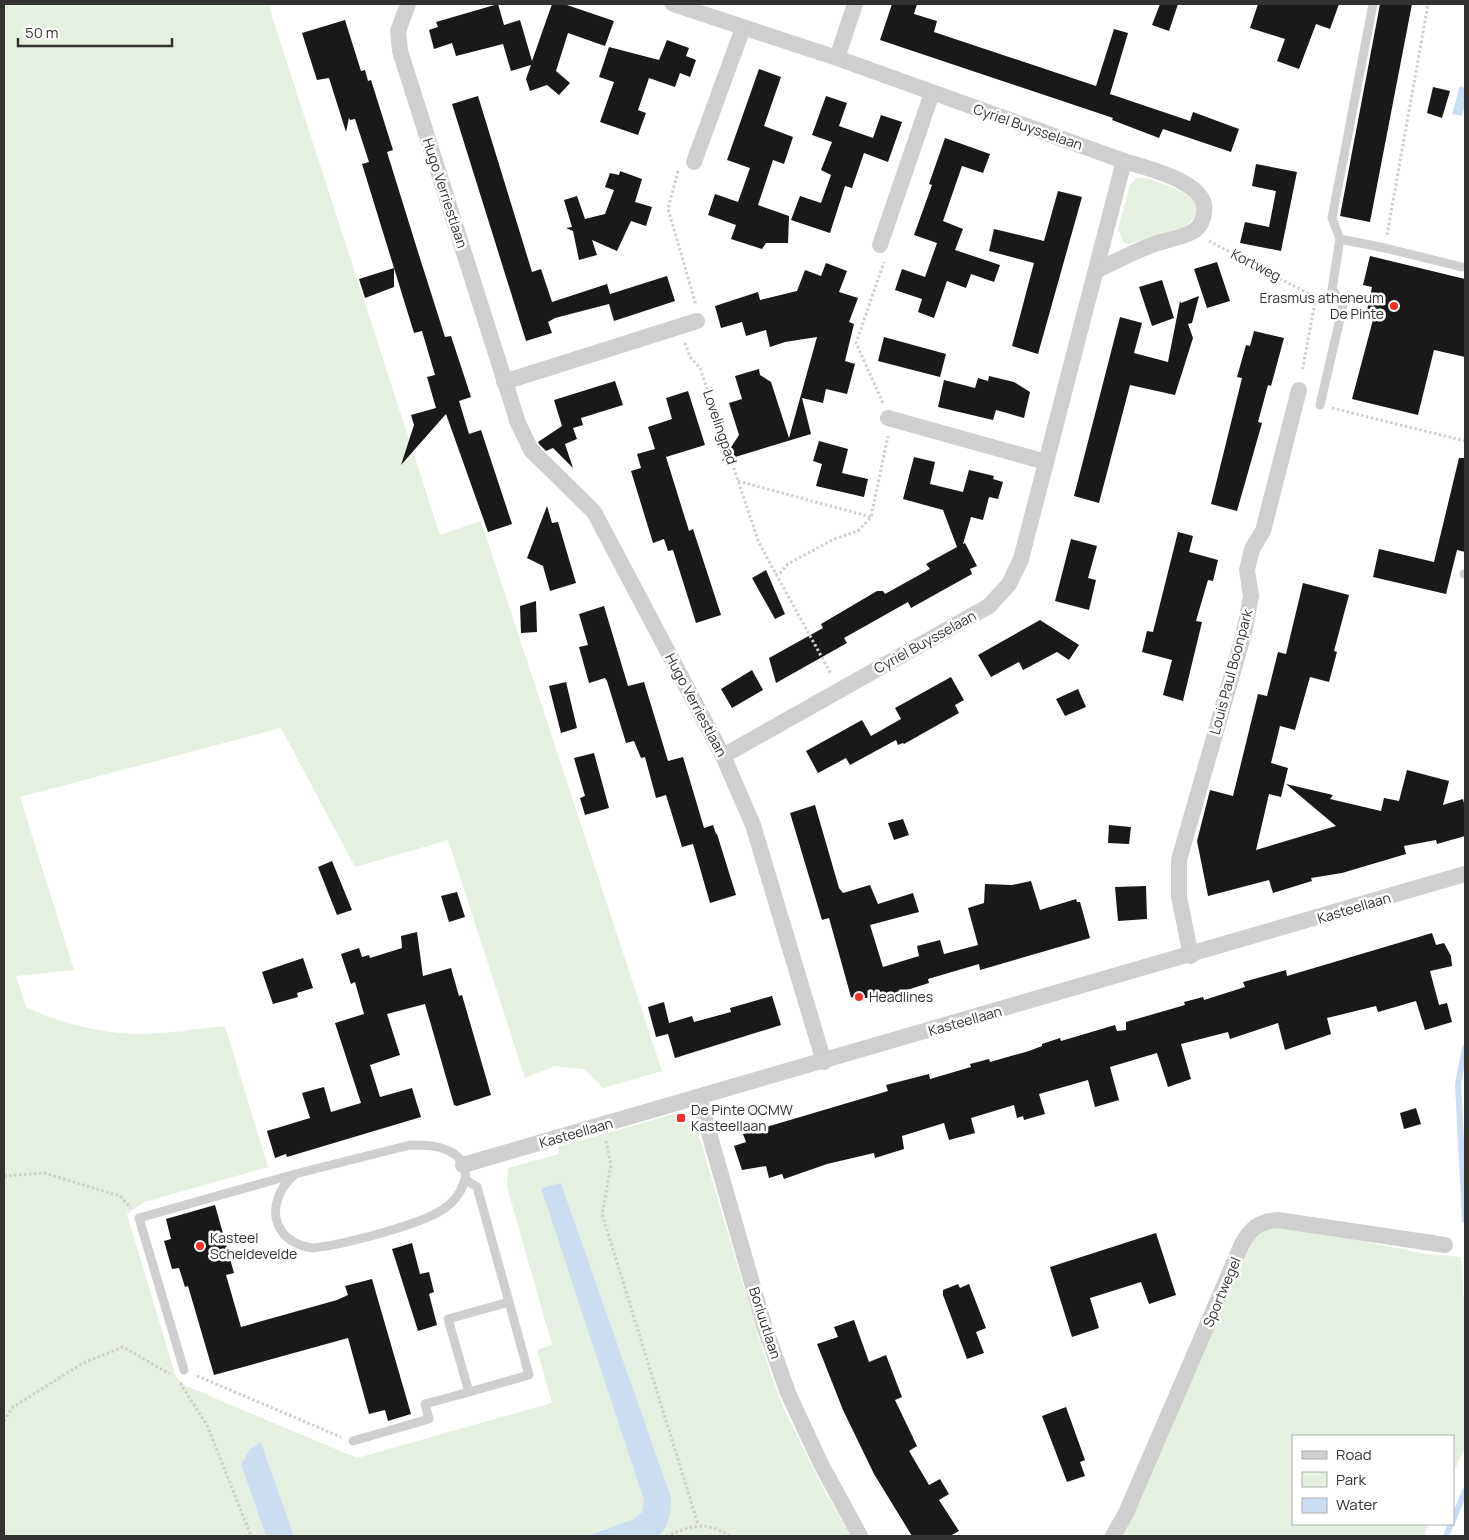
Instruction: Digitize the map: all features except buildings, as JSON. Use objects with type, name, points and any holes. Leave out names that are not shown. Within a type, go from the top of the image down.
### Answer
[{"type":"street","name":"Hugo Verriestlaan","points":[[408,4],[398,31],[400,51],[518,423],[531,450],[594,512],[724,756],[753,825],[824,1062]]},
{"type":"street","points":[[673,4],[837,58],[855,4]]},
{"type":"street","points":[[694,162],[744,28]]},
{"type":"street","name":"Cyriel Buysselaan","points":[[837,58],[1170,176],[1193,187],[1202,197],[1205,210],[1202,222],[1193,232]]},
{"type":"street","points":[[880,245],[932,93]]},
{"type":"street","name":"Cyriel Buysselaan","points":[[724,756],[989,606],[1009,584],[1021,559],[1124,160]]},
{"type":"street","points":[[1096,270],[1152,245],[1193,232]]},
{"type":"street","points":[[504,382],[697,322]]},
{"type":"street","name":"Louis Paul Boonpark","points":[[1191,956],[1179,897],[1177,875],[1180,852],[1244,633],[1251,596],[1247,570],[1250,556],[1263,531],[1299,390]]},
{"type":"street","points":[[888,418],[1046,462]]},
{"type":"street","name":"Kasteellaan","points":[[465,1172],[603,1126],[1191,956],[1465,874]]},
{"type":"street","name":"Borluutlaan","points":[[699,1098],[764,1325],[788,1393],[821,1464],[860,1536]]},
{"type":"street","name":"Sportwegel","points":[[1113,1536],[1126,1513],[1242,1244],[1257,1224],[1266,1220],[1278,1220],[1445,1246]]},
{"type":"lane","points":[[1320,405],[1343,306],[1332,288],[1340,239],[1332,218],[1373,4]]},
{"type":"lane","points":[[1340,239],[1462,267]]},
{"type":"lane","points":[[184,1370],[139,1218],[295,1174],[410,1146],[440,1148],[452,1153],[477,1188],[529,1375],[425,1404],[429,1419],[353,1441]]},
{"type":"lane","points":[[295,1174],[280,1190],[275,1209],[276,1219],[286,1236],[303,1246],[313,1248],[429,1218],[454,1200],[465,1172]]},
{"type":"lane","points":[[469,1392],[448,1319],[509,1302]]},
{"type":"path","points":[[1385,248],[1428,4]]},
{"type":"path","points":[[694,162],[678,172],[668,209],[696,300],[697,322]]},
{"type":"path","name":"Kortweg","points":[[1193,232],[1313,296],[1315,302],[1299,390]]},
{"type":"path","points":[[775,574],[780,573],[788,564],[834,539],[858,531],[871,516],[889,430],[888,418],[856,343],[884,261],[880,245]]},
{"type":"path","name":"Lovelingpad","points":[[697,322],[685,343],[690,357],[700,368],[759,543],[840,690]]},
{"type":"path","points":[[1320,405],[1465,441]]},
{"type":"path","points":[[738,481],[871,516]]},
{"type":"path","points":[[603,1126],[611,1165],[602,1214],[698,1524]]},
{"type":"path","points":[[4,1176],[44,1173],[120,1196],[139,1218]]},
{"type":"path","points":[[4,1421],[13,1407],[84,1363],[124,1348],[176,1378],[207,1425],[251,1536]]},
{"type":"path","points":[[184,1370],[353,1441]]},
{"type":"path","points":[[666,1536],[698,1524],[730,1536]]},
{"type":"green space","points":[[4,4],[268,4],[440,535],[481,521],[662,1071],[603,1088],[584,1069],[555,1066],[525,1078],[448,840],[355,867],[281,728],[20,797],[74,970],[16,976],[26,1007],[52,1018],[108,1032],[159,1033],[225,1026],[268,1167],[144,1202],[127,1214],[176,1377],[186,1386],[357,1458],[552,1403],[537,1350],[552,1345],[507,1187],[508,1168],[559,1154],[558,1147],[677,1113],[695,1122],[763,1351],[783,1407],[822,1486],[851,1536],[657,1536],[660,1534],[671,1497],[561,1183],[644,1500],[642,1512],[634,1519],[587,1536],[294,1536],[261,1442],[241,1465],[266,1536],[4,1536]]},
{"type":"green space","points":[[1136,178],[1151,180],[1188,195],[1196,205],[1197,211],[1193,218],[1186,226],[1129,244],[1124,243],[1118,229],[1130,185]]},
{"type":"green space","points":[[1289,1226],[1426,1254],[1461,1257],[1465,1317],[1465,1447],[1454,1472],[1454,1435],[1292,1435],[1292,1525],[1429,1525],[1424,1536],[1120,1536],[1254,1239],[1261,1230]]},
{"type":"water","points":[[1460,86],[1465,88],[1465,104],[1462,116],[1452,114]]},
{"type":"water","points":[[561,1183],[671,1497],[667,1524],[665,1529],[657,1536],[587,1536],[634,1519],[642,1512],[644,1500],[541,1188]]},
{"type":"water","points":[[261,1442],[294,1536],[266,1536],[241,1465],[250,1449]]},
{"type":"waterway","points":[[1465,1048],[1458,1084],[1465,1220]]},
{"type":"waterway","points":[[1454,1518],[1465,1491]]},
{"type":"waterway","points":[[1446,1536],[1451,1525]]},
{"type":"place","name":"Erasmus atheneum De Pinte","points":[[1394,306]]},
{"type":"place","name":"Headlines","points":[[859,997]]},
{"type":"place","name":"De Pinte OCMW Kasteellaan","points":[[681,1118]]},
{"type":"place","name":"Kasteel Scheldevelde","points":[[200,1246]]}]
